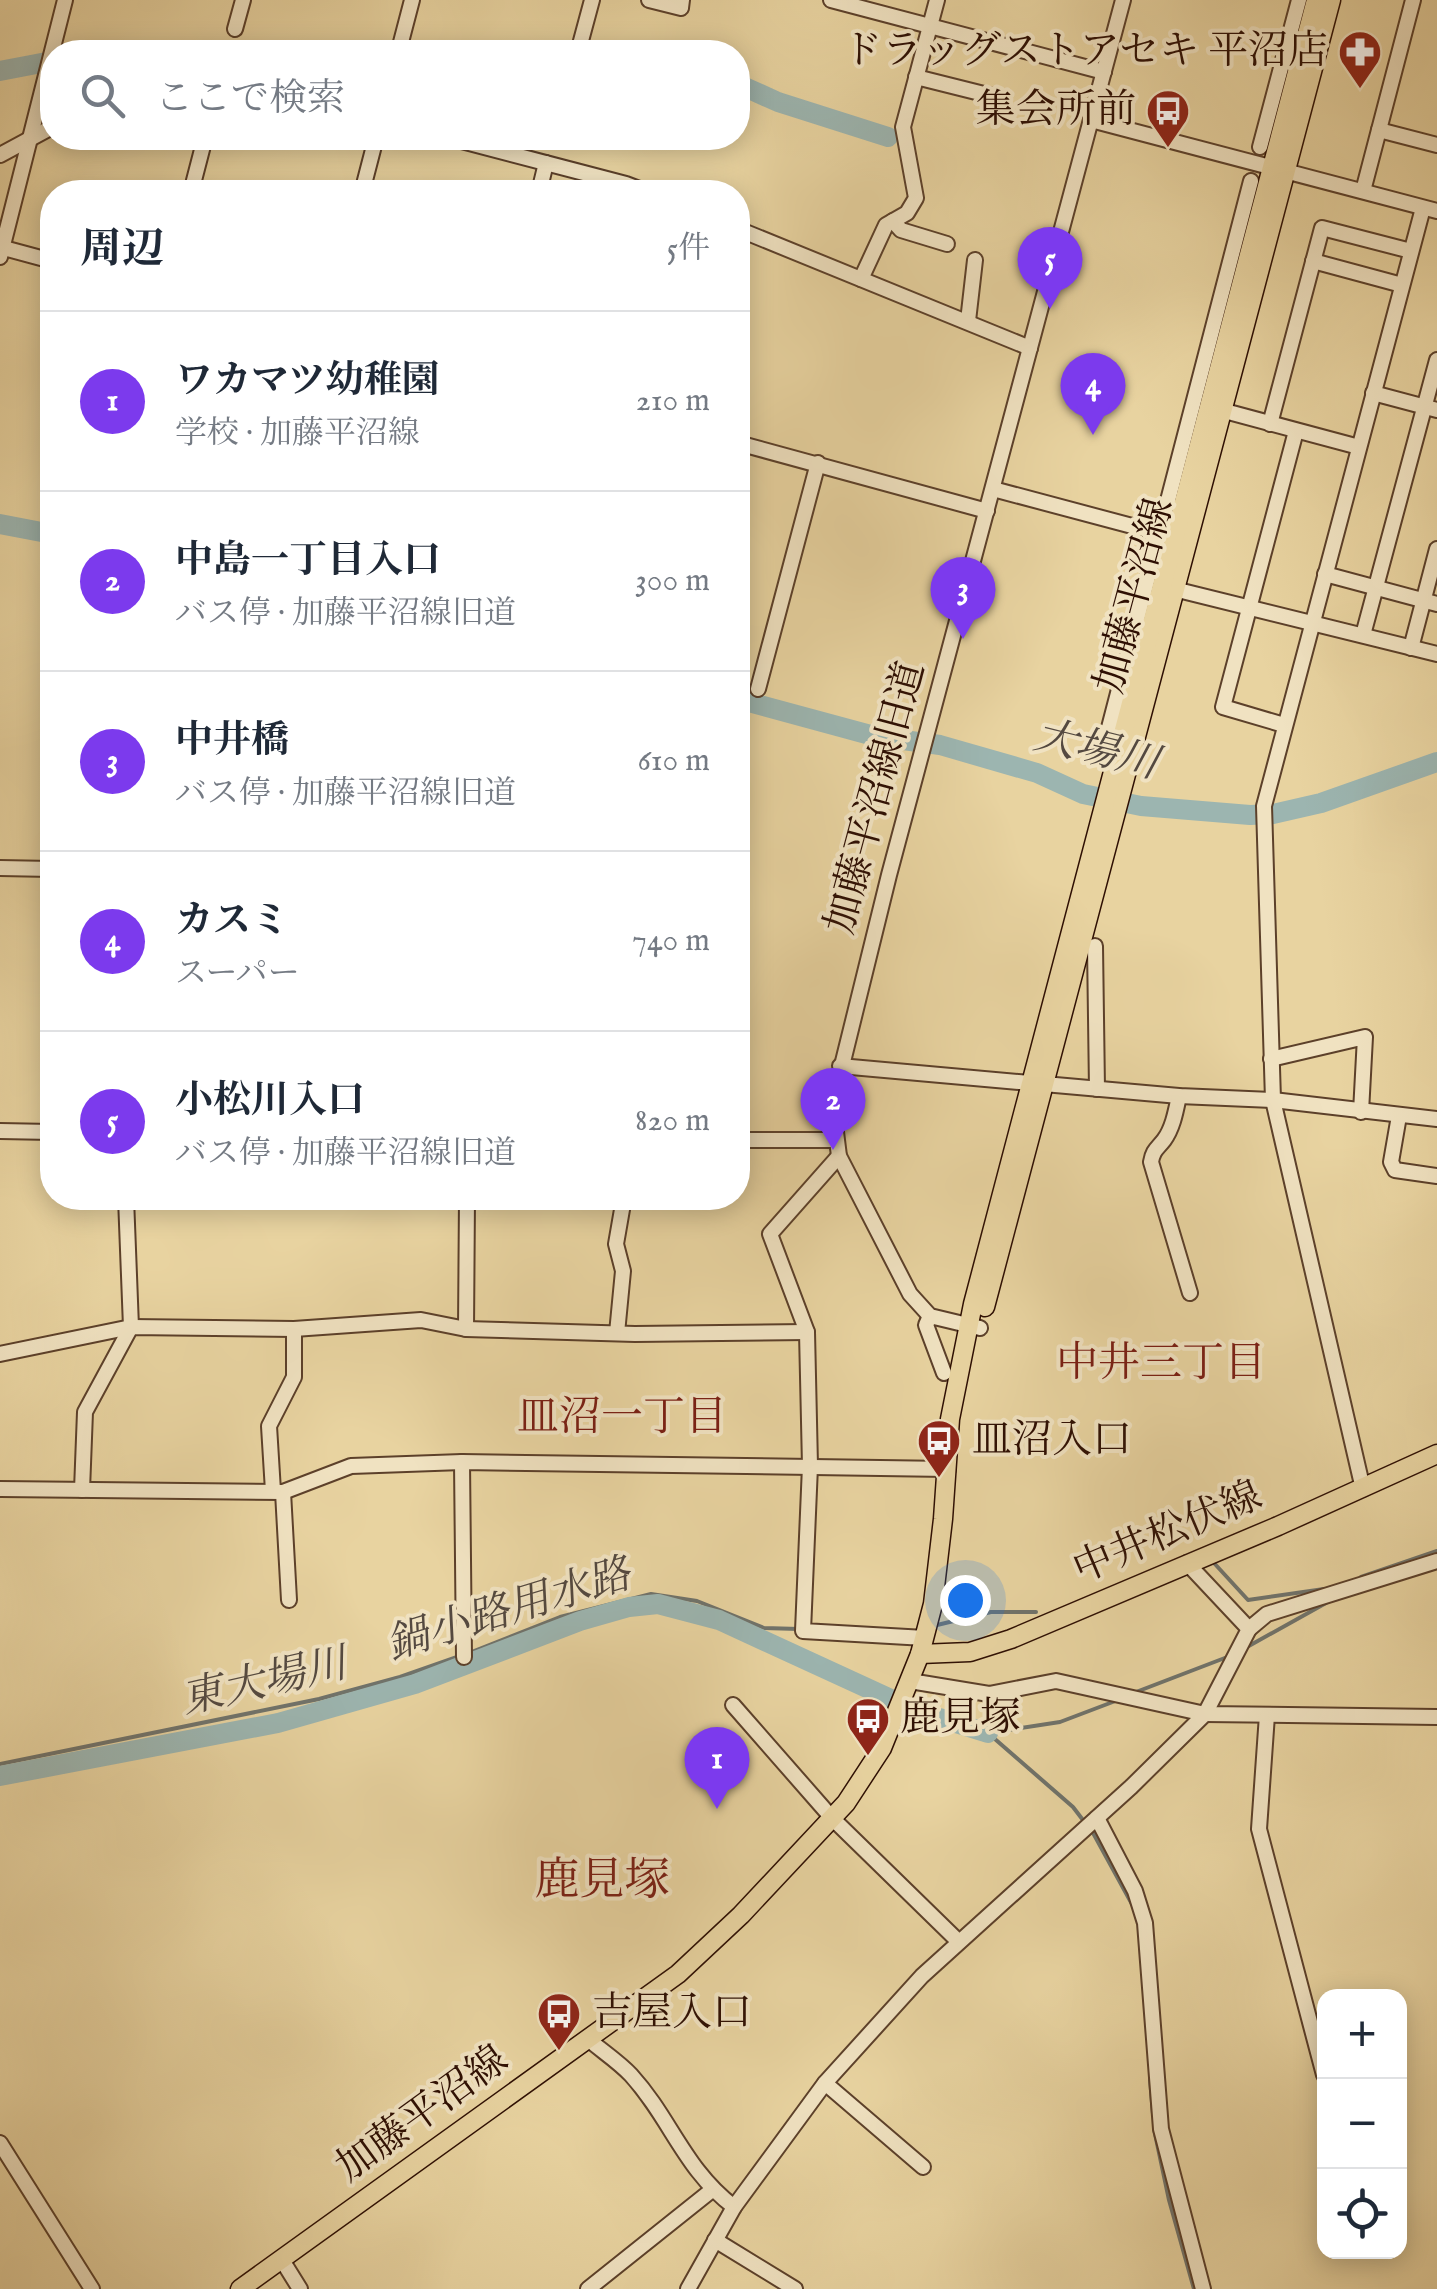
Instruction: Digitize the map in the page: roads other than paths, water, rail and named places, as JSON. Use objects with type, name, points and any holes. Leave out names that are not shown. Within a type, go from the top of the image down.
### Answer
[{"type":"main road","name":"加藤平沼線","points":[[240,2289],[694,1960],[832,1818],[873,1765],[923,1646],[938,1568],[952,1399],[1115,785],[1174,589],[1221,410],[1278,170],[1282,93],[1316,0]]},
{"type":"main road","name":"加藤平沼線","points":[[1115,785],[1165,535],[1221,322],[1278,170],[1331,0]]},
{"type":"main road","name":"中井松伏線","points":[[923,1646],[954,1655],[985,1648],[1437,1454]]},
{"type":"street","points":[[55,40],[65,0]]},
{"type":"street","points":[[235,30],[242,0]]},
{"type":"street","points":[[402,40],[412,0]]},
{"type":"street","points":[[581,40],[592,0]]},
{"type":"street","points":[[653,1],[681,8],[682,0]]},
{"type":"street","points":[[831,0],[884,7],[930,26],[1104,72]]},
{"type":"street","points":[[861,278],[886,225],[907,213],[916,198],[904,128],[937,0]]},
{"type":"street","name":"加藤平沼線旧道","points":[[930,1316],[910,1294],[839,1156],[835,1106],[840,1066],[1122,0]]},
{"type":"street","points":[[1260,147],[1282,93],[1298,0]]},
{"type":"street","points":[[1363,192],[1414,0]]},
{"type":"street","points":[[916,77],[1000,98]]},
{"type":"street","points":[[40,96],[1,251],[40,259]]},
{"type":"street","points":[[1091,120],[1430,209],[1411,251],[1264,806],[1272,1100],[1363,1489]]},
{"type":"street","points":[[1379,130],[1435,145],[1437,128]]},
{"type":"street","points":[[0,155],[40,133]]},
{"type":"street","points":[[194,180],[202,150]]},
{"type":"street","points":[[365,180],[373,150]]},
{"type":"street","points":[[494,150],[604,180]]},
{"type":"street","points":[[542,180],[546,164]]},
{"type":"street","points":[[1221,322],[1250,180]]},
{"type":"street","points":[[893,222],[901,230],[947,244]]},
{"type":"street","points":[[1270,424],[1322,228],[1411,251]]},
{"type":"street","points":[[750,234],[1030,348]]},
{"type":"street","points":[[968,321],[975,260]]},
{"type":"street","points":[[1313,261],[1402,285]]},
{"type":"street","points":[[1363,635],[1430,408],[1437,360]]},
{"type":"street","points":[[1374,393],[1430,408]]},
{"type":"street","points":[[1221,410],[1360,447]]},
{"type":"street","points":[[1284,725],[1223,707],[1296,431]]},
{"type":"street","points":[[750,447],[987,512]]},
{"type":"street","points":[[758,689],[818,463]]},
{"type":"street","points":[[993,489],[1165,535],[1104,746]]},
{"type":"street","points":[[1411,648],[1430,602],[1437,549]]},
{"type":"street","points":[[1325,574],[1430,602]]},
{"type":"street","points":[[1174,589],[1437,654]]},
{"type":"street","points":[[0,868],[40,869]]},
{"type":"street","points":[[1095,946],[1097,1089]]},
{"type":"street","points":[[1271,1059],[1365,1038],[1360,1112]]},
{"type":"street","points":[[840,1066],[1178,1096],[1272,1100],[1437,1119]]},
{"type":"street","points":[[1178,1096],[1170,1128],[1164,1141],[1154,1149],[1150,1162],[1190,1293]]},
{"type":"street","points":[[1400,1116],[1390,1162],[1395,1170],[1437,1176]]},
{"type":"street","points":[[0,1131],[40,1132]]},
{"type":"street","points":[[750,1140],[836,1140]]},
{"type":"street","points":[[839,1156],[770,1234],[807,1332],[810,1466],[804,1632],[923,1646]]},
{"type":"street","points":[[82,1490],[85,1412],[131,1326],[126,1210]]},
{"type":"street","points":[[466,1329],[467,1210]]},
{"type":"street","points":[[617,1333],[623,1271],[616,1244],[620,1210]]},
{"type":"street","points":[[944,1372],[926,1325],[930,1316],[974,1327]]},
{"type":"street","points":[[0,1354],[131,1326],[294,1328],[421,1320],[466,1329],[807,1332]]},
{"type":"street","points":[[289,1600],[269,1426],[294,1377],[294,1328]]},
{"type":"street","points":[[0,1489],[278,1492],[351,1466],[462,1462],[948,1469]]},
{"type":"street","points":[[462,1462],[464,1657]]},
{"type":"street","points":[[688,2289],[734,2208],[824,2083],[958,1941],[1097,1818],[1206,1714],[1249,1629],[1267,1614],[1437,1562]]},
{"type":"street","points":[[1188,1563],[1249,1629]]},
{"type":"street","points":[[910,1681],[989,1694],[1056,1681],[1206,1714],[1437,1717]]},
{"type":"street","points":[[733,1705],[832,1818],[958,1941]]},
{"type":"street","points":[[1267,1714],[1259,1829],[1317,2049]]},
{"type":"street","points":[[1097,1818],[1135,1891],[1145,1923],[1161,2128],[1203,2289]]},
{"type":"street","points":[[588,2040],[630,2073],[680,2150],[712,2190],[734,2208]]},
{"type":"street","points":[[824,2083],[924,2167]]},
{"type":"street","points":[[0,2143],[92,2289]]},
{"type":"street","points":[[588,2289],[712,2190]]},
{"type":"street","points":[[716,2240],[795,2289]]},
{"type":"street","points":[[282,2260],[300,2289]]},
{"type":"waterway","points":[[0,71],[40,63]]},
{"type":"waterway","points":[[750,89],[888,137]]},
{"type":"waterway","name":"大場川","points":[[0,524],[40,532]]},
{"type":"waterway","name":"大場川","points":[[750,702],[874,736],[940,745],[1037,773],[1083,794],[1141,806],[1273,814],[1321,803],[1437,762]]},
{"type":"waterway","name":"鍋小路用水路","points":[[1361,1577],[1437,1551]]},
{"type":"waterway","name":"鍋小路用水路","points":[[1214,1563],[1248,1600],[1324,1589]]},
{"type":"waterway","name":"鍋小路用水路","points":[[469,1653],[560,1617],[651,1594],[697,1601],[764,1628],[799,1629]]},
{"type":"waterway","points":[[1247,1647],[1326,1603]]},
{"type":"waterway","name":"東大場川","points":[[0,1776],[278,1723],[415,1684],[580,1621],[629,1607],[658,1604],[719,1620],[917,1711],[988,1733]]},
{"type":"waterway","name":"鍋小路用水路","points":[[933,1626],[991,1612],[1036,1612]]},
{"type":"waterway","name":"鍋小路用水路","points":[[0,1764],[319,1699],[460,1656]]},
{"type":"waterway","points":[[1136,1692],[1230,1656]]},
{"type":"waterway","points":[[988,1733],[1060,1722],[1118,1700]]},
{"type":"waterway","points":[[988,1733],[1073,1807],[1086,1824]]},
{"type":"waterway","points":[[1092,1831],[1133,1906]]},
{"type":"waterway","points":[[1150,2079],[1153,2114]]},
{"type":"waterway","points":[[1154,2129],[1194,2289]]},
{"type":"place","name":"ドラッグストアセキ 平沼店","points":[[1360,90]]},
{"type":"place","name":"集会所前","points":[[1168,149]]},
{"type":"place","name":"小松川入口","points":[[1050,309]]},
{"type":"place","name":"カスミ","points":[[1093,435]]},
{"type":"place","name":"中井橋","points":[[963,639]]},
{"type":"place","name":"中島一丁目入口","points":[[833,1150]]},
{"type":"place","name":"皿沼入口","points":[[939,1479]]},
{"type":"place","name":"鹿見塚","points":[[868,1757]]},
{"type":"place","name":"ワカマツ幼稚園","points":[[717,1809]]},
{"type":"place","name":"吉屋入口","points":[[559,2052]]},
{"type":"district","name":"中井三丁目","points":[[1161,1364]]},
{"type":"district","name":"皿沼一丁目","points":[[622,1418]]},
{"type":"district","name":"鹿見塚","points":[[602,1881]]}]
